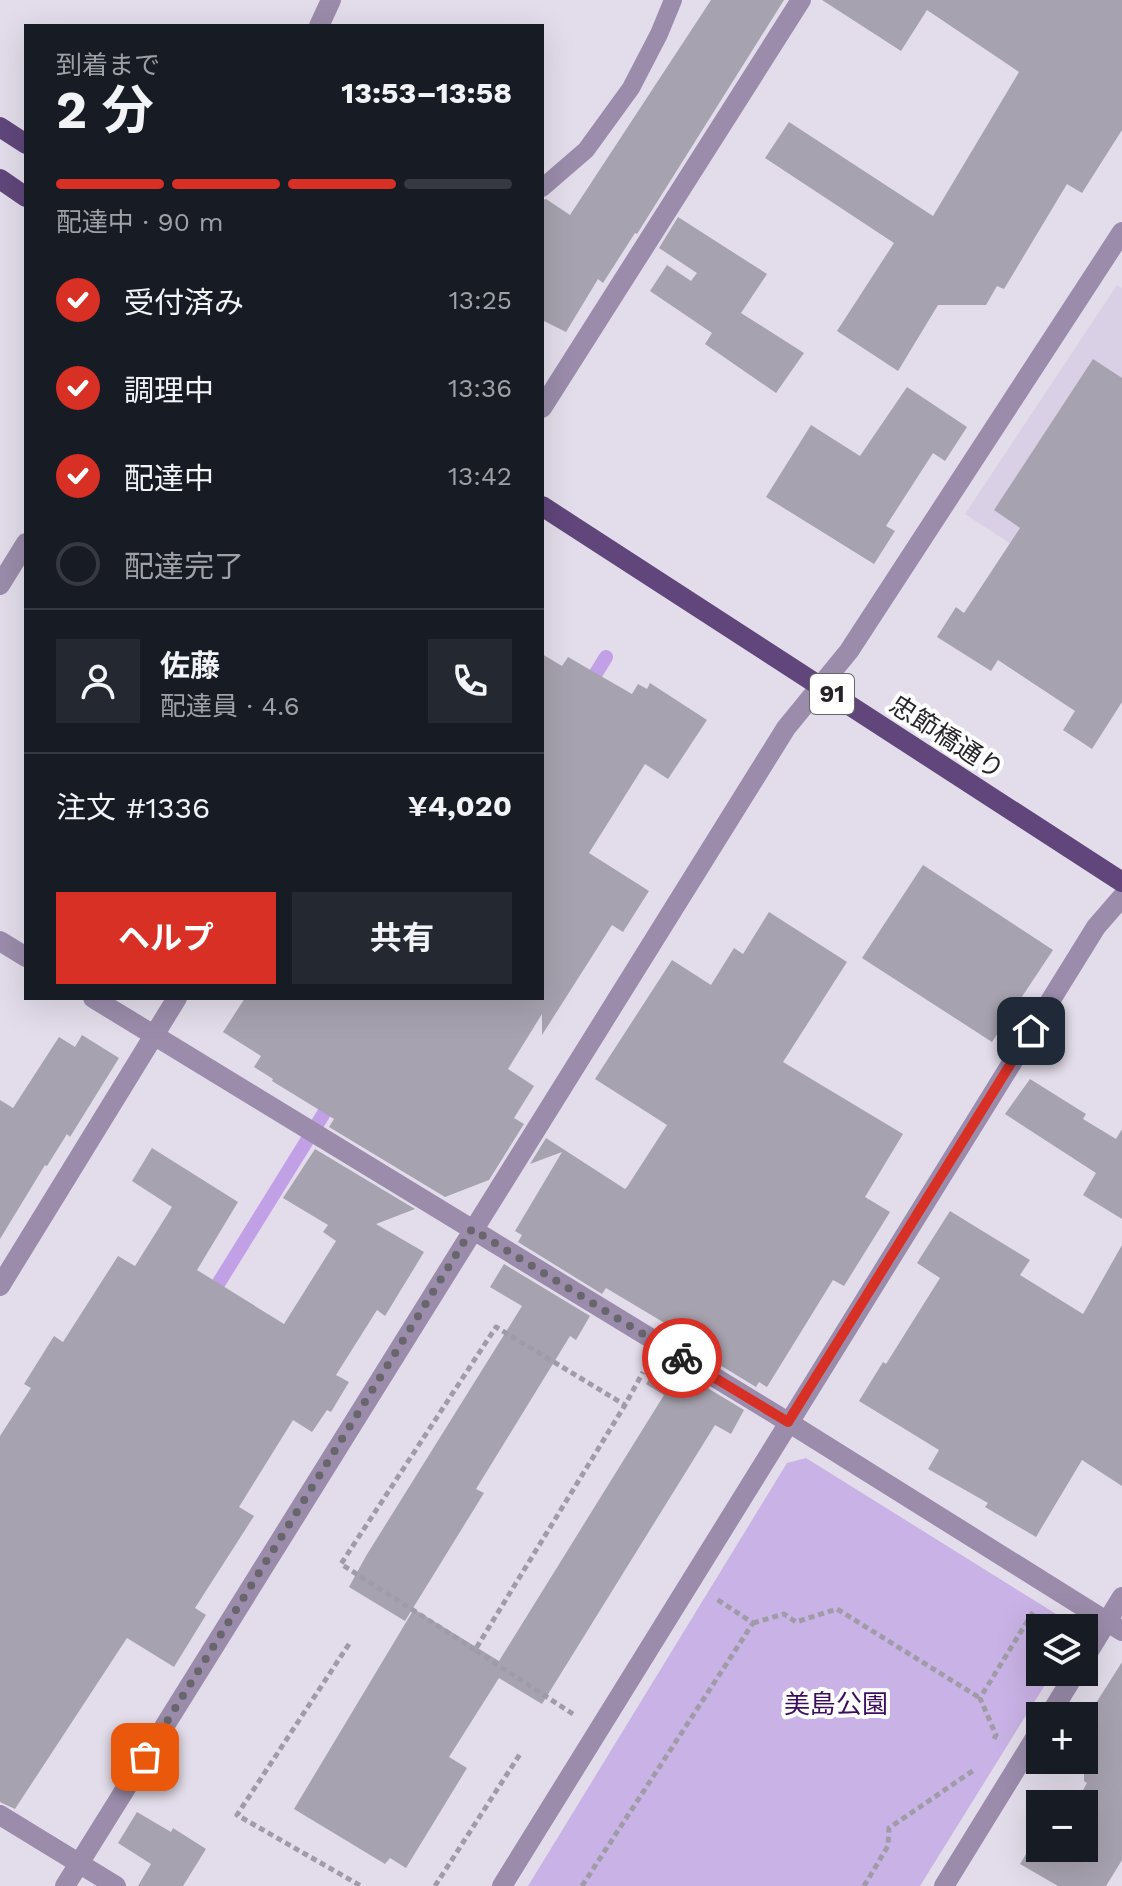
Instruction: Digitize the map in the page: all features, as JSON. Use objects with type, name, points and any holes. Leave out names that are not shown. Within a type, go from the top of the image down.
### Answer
[{"type":"main road","points":[[0,127],[24,143]]},
{"type":"main road","points":[[0,179],[24,196]]},
{"type":"main road","name":"忠節橋通り","points":[[544,507],[1122,882]]},
{"type":"street","points":[[320,24],[331,0]]},
{"type":"street","points":[[544,405],[801,0]]},
{"type":"street","points":[[65,1886],[786,728],[849,651],[1122,232]]},
{"type":"street","points":[[0,585],[24,546]]},
{"type":"street","points":[[502,1886],[1096,927],[1122,897]]},
{"type":"street","points":[[0,941],[24,956]]},
{"type":"street","points":[[96,1000],[788,1422],[1114,1626]]},
{"type":"street","points":[[0,1286],[176,1000]]},
{"type":"street","points":[[1098,1644],[1114,1626],[1122,1597]]},
{"type":"street","points":[[944,1886],[1026,1753]]},
{"type":"street","points":[[0,1815],[116,1886]]},
{"type":"lane","points":[[544,186],[586,150],[631,88],[673,0]]},
{"type":"path","points":[[598,1730],[341,1564],[496,1327],[625,1405]]},
{"type":"path","points":[[475,1650],[625,1405],[658,1343]]},
{"type":"path","points":[[690,1582],[753,1623]]},
{"type":"path","points":[[980,1698],[1049,1585]]},
{"type":"path","points":[[582,1886],[753,1623],[784,1614],[796,1622],[837,1609],[980,1698],[996,1735],[989,1747]]},
{"type":"path","points":[[349,1644],[237,1815],[361,1886]]},
{"type":"path","points":[[435,1886],[520,1754]]},
{"type":"path","points":[[864,1886],[888,1846],[889,1828],[974,1770],[982,1758]]},
{"type":"shaded area","points":[[1117,285],[1122,288],[1122,617],[965,514]]},
{"type":"green space","name":"美島公園","points":[[806,1458],[1056,1614],[1026,1614],[1026,1686],[1044,1686],[1034,1702],[1026,1702],[1026,1715],[920,1886],[528,1886],[787,1463]]},
{"type":"building","points":[[711,0],[784,0],[637,234],[603,283],[598,279],[566,332],[544,321],[544,200],[570,215]]},
{"type":"building","points":[[822,0],[1122,0],[1122,130],[1082,193],[1067,184],[1004,289],[997,286],[986,305],[938,305],[898,371],[837,331],[894,243],[765,158],[789,122],[933,216],[1019,72],[927,10],[901,51]]},
{"type":"building","points":[[678,217],[767,274],[741,313],[804,353],[776,393],[705,344],[712,333],[650,291],[667,265],[691,281],[697,273],[659,248]]},
{"type":"building","points":[[1093,359],[1122,378],[1122,702],[1092,749],[1063,730],[1075,711],[998,660],[991,671],[937,637],[956,607],[964,613],[1020,528],[994,510]]},
{"type":"building","points":[[907,387],[967,427],[945,461],[933,453],[886,526],[895,531],[874,564],[766,497],[811,425],[860,456]]},
{"type":"building","points":[[544,655],[562,666],[568,657],[632,694],[638,684],[647,689],[650,683],[707,720],[668,779],[645,764],[589,853],[649,891],[623,932],[612,925],[542,1035],[542,1014],[508,1069],[534,1086],[514,1118],[524,1124],[489,1180],[445,1197],[329,1127],[334,1119],[254,1067],[261,1056],[223,1032],[244,1000],[544,1000]]},
{"type":"building","points":[[923,865],[1053,950],[992,1042],[862,958]]},
{"type":"building","points":[[769,912],[847,962],[783,1062],[903,1134],[865,1197],[890,1212],[844,1286],[833,1280],[767,1387],[759,1382],[756,1387],[674,1337],[678,1331],[606,1288],[602,1294],[518,1242],[522,1235],[515,1231],[562,1152],[530,1164],[546,1138],[625,1189],[627,1187],[667,1125],[595,1079],[672,960],[711,985],[734,948],[743,954]]},
{"type":"building","points":[[82,1035],[119,1058],[70,1137],[67,1134],[45,1165],[0,1239],[0,1100],[13,1108],[59,1037],[75,1047]]},
{"type":"building","points":[[1030,1079],[1086,1114],[1083,1119],[1116,1139],[1122,1129],[1122,1219],[1083,1195],[1096,1173],[1005,1114]]},
{"type":"building","points":[[152,1148],[238,1202],[197,1270],[284,1324],[336,1241],[323,1232],[328,1225],[283,1198],[315,1149],[415,1209],[376,1224],[424,1252],[385,1316],[377,1310],[336,1375],[349,1382],[331,1412],[327,1410],[312,1432],[293,1420],[239,1507],[254,1516],[195,1608],[206,1615],[174,1667],[127,1638],[15,1809],[0,1802],[0,1436],[31,1388],[24,1384],[54,1336],[63,1342],[118,1256],[135,1266],[172,1207],[132,1181]]},
{"type":"building","points":[[950,1211],[1030,1260],[1020,1275],[1083,1314],[1122,1245],[1122,1486],[1082,1460],[1036,1537],[985,1507],[988,1503],[928,1469],[939,1450],[859,1401],[940,1278],[917,1263]]},
{"type":"building","points":[[504,1264],[590,1316],[576,1340],[570,1336],[476,1489],[484,1493],[405,1621],[349,1587],[522,1306],[490,1287]]},
{"type":"building","points":[[661,1360],[744,1410],[731,1434],[715,1425],[542,1704],[499,1678],[449,1757],[467,1768],[406,1868],[390,1858],[385,1864],[294,1809],[414,1609],[499,1661],[664,1395],[646,1384]]},
{"type":"building","points":[[1122,1662],[1122,1860],[1106,1886],[1058,1886],[1020,1864],[1026,1854],[1026,1862],[1098,1862],[1098,1790],[1083,1790],[1087,1783],[1084,1774],[1098,1774],[1097,1702]]},
{"type":"building","points":[[137,1812],[171,1832],[173,1828],[206,1849],[183,1886],[138,1886],[151,1864],[118,1843]]},
{"type":"waterway","points":[[587,688],[606,657]]},
{"type":"waterway","points":[[210,1297],[334,1097]]},
{"type":"way so far","points":[[145,1757],[472,1229],[682,1358]]},
{"type":"route","points":[[682,1358],[788,1422],[1031,1031]]}]
